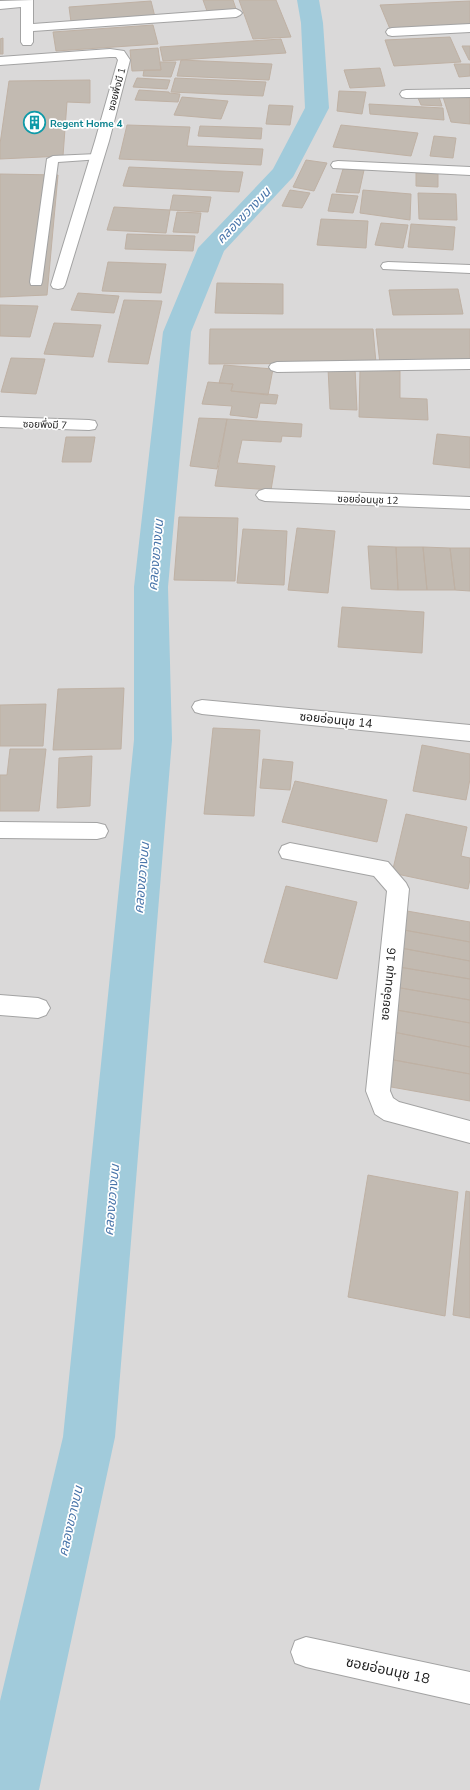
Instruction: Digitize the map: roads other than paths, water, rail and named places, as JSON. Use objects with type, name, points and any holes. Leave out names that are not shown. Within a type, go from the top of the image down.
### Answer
[{"type":"street","points":[[0,5],[28,2],[25,59]]},
{"type":"street","points":[[27,28],[236,13]]},
{"type":"street","points":[[392,32],[470,28]]},
{"type":"street","name":"ซอยพึ่งมี 1","points":[[0,61],[110,53],[120,54],[124,60],[97,157],[58,285]]},
{"type":"street","points":[[406,94],[470,93]]},
{"type":"street","points":[[338,165],[470,171]]},
{"type":"street","points":[[388,266],[470,269]]},
{"type":"street","points":[[277,367],[470,364]]},
{"type":"street","name":"ซอยพึ่งมี 7","points":[[0,422],[90,425]]},
{"type":"street","name":"ซอยอ่อนนุช 12","points":[[265,495],[470,503]]},
{"type":"street","name":"ซอยอ่อนนุช 14","points":[[202,707],[470,732]]},
{"type":"street","points":[[0,830],[97,832]]},
{"type":"street","name":"ซอยอ่อนนุช 16","points":[[290,852],[380,868],[398,889],[378,1091],[384,1106],[393,1112],[470,1132]]},
{"type":"street","points":[[0,1005],[38,1008]]},
{"type":"street","name":"ซอยอ่อนนุช 18","points":[[306,1652],[470,1688]]},
{"type":"lane","points":[[36,282],[53,159],[97,157]]},
{"type":"waterway","name":"คลองขวางบน","points":[[9,1790],[89,1437],[153,740],[151,587],[177,332],[212,248],[284,172],[317,108],[312,23],[308,0]]},
{"type":"place","name":"Regent Home 4","points":[[34,123]]}]
